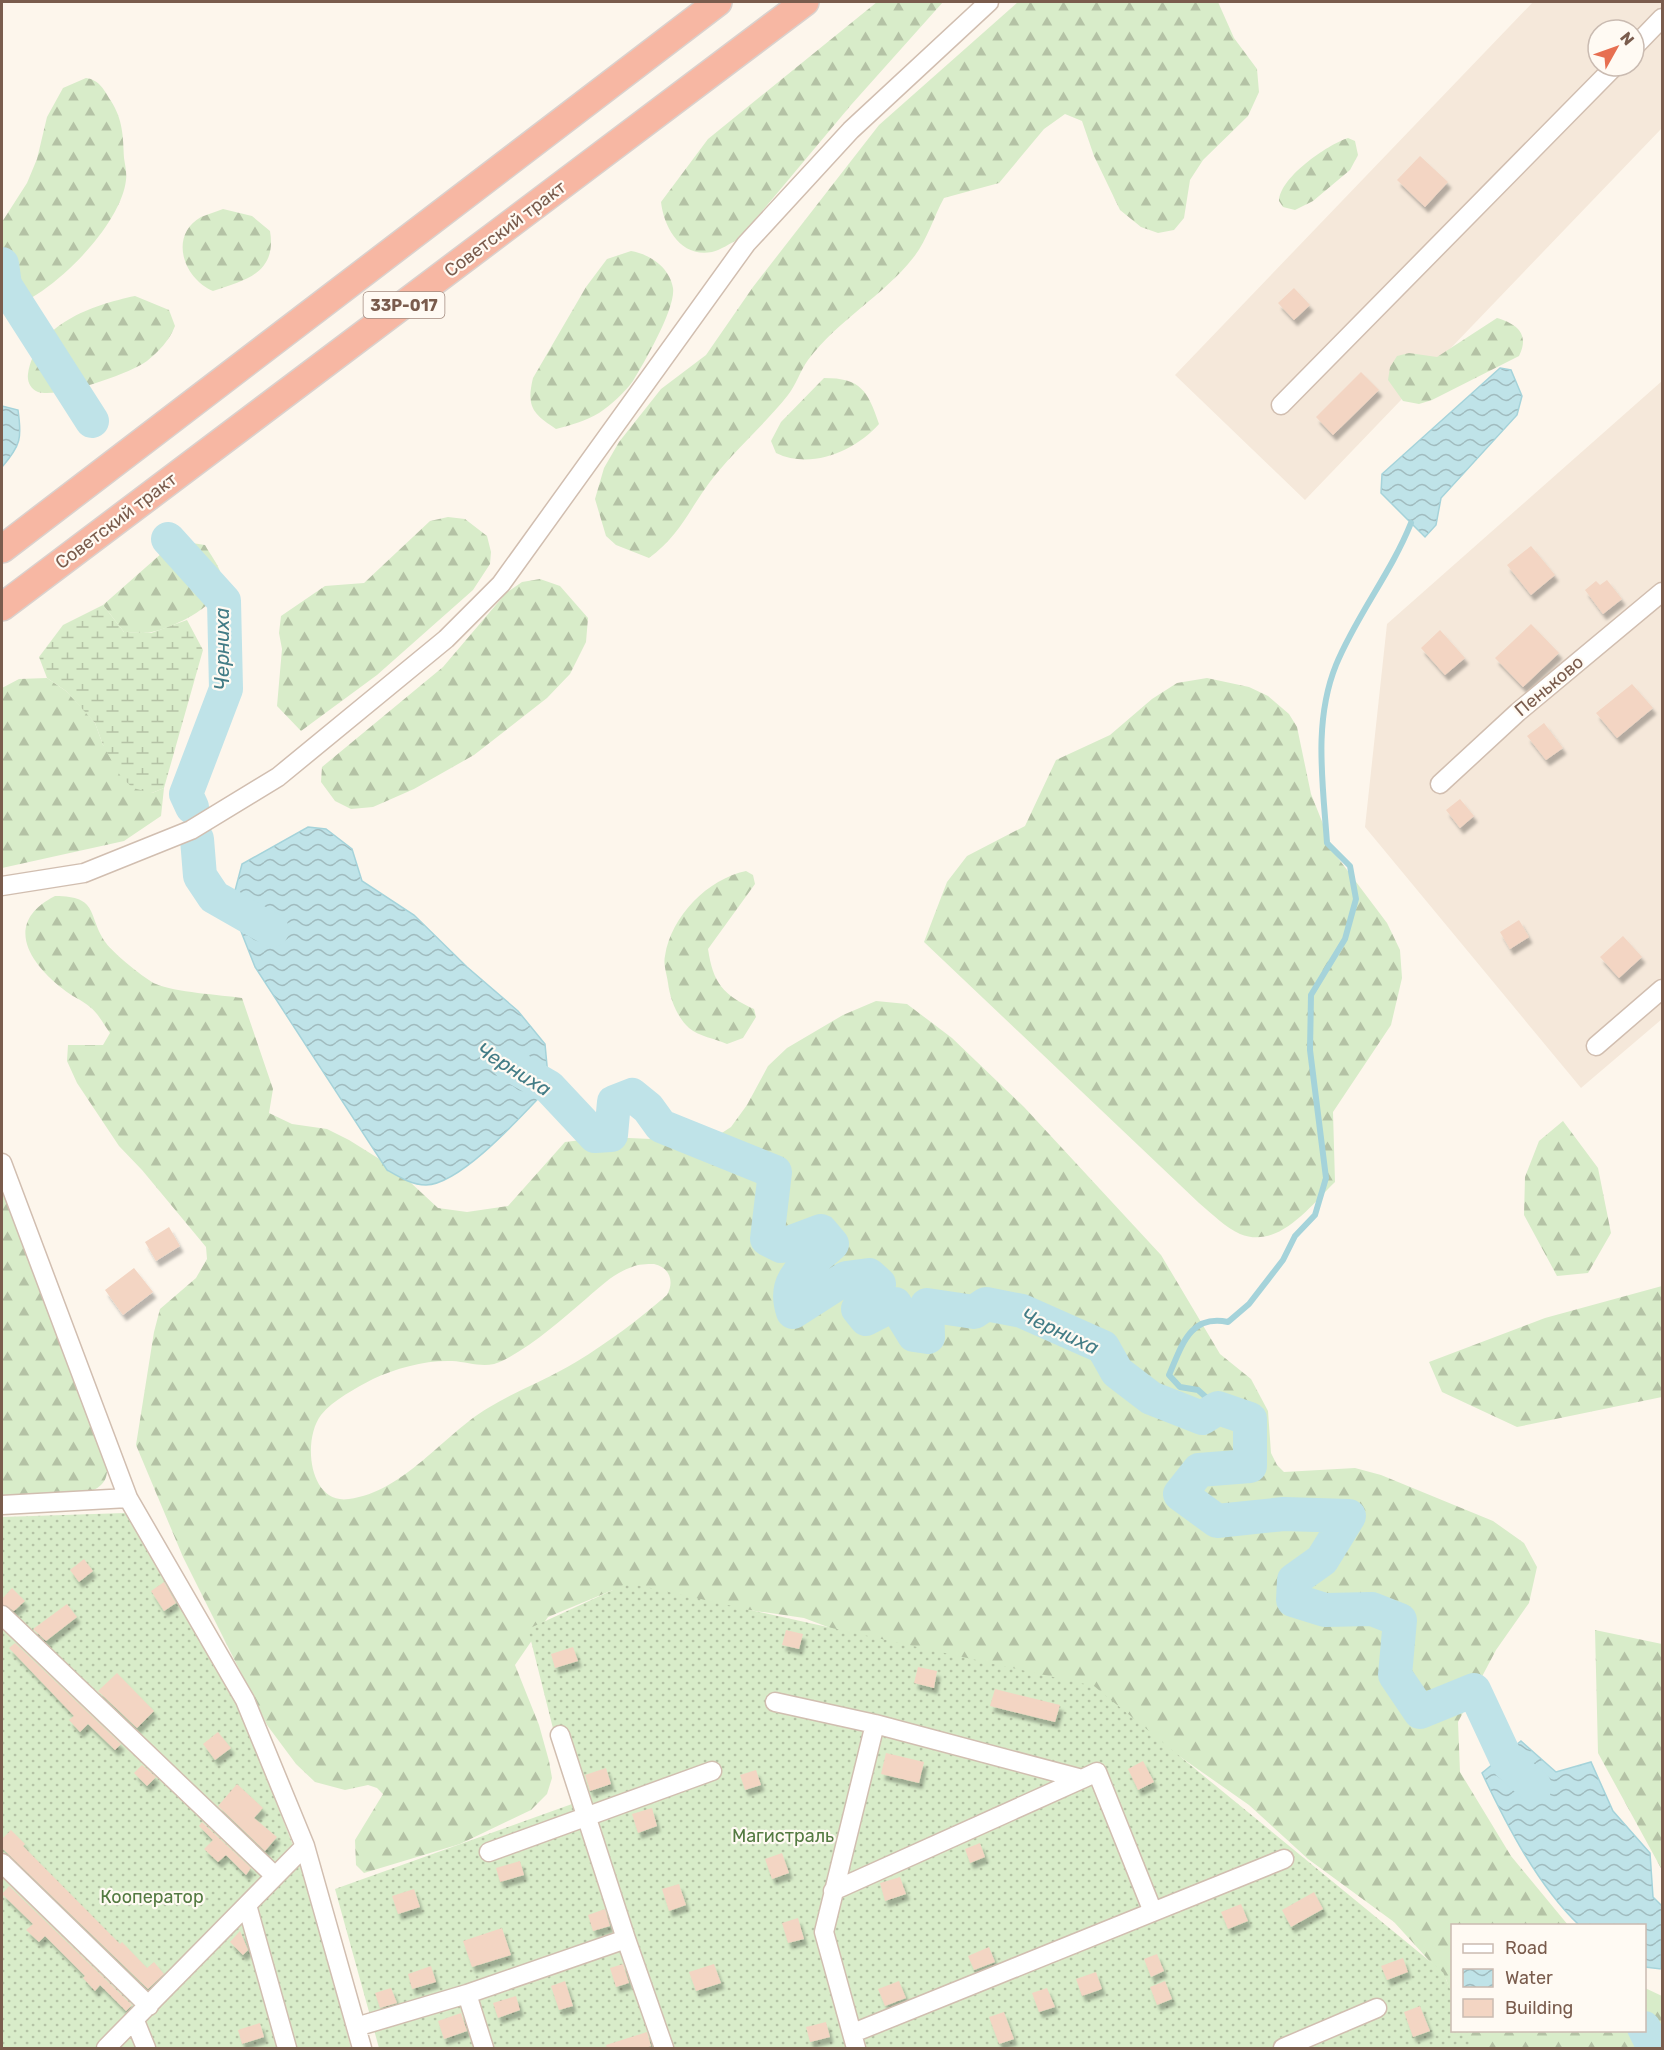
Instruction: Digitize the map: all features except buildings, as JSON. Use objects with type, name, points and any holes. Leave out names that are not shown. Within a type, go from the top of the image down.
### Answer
[{"type":"highway","name":"33Р-017","points":[[2,549],[718,2]]},
{"type":"highway","name":"Советский тракт","points":[[2,606],[805,2]]},
{"type":"street","points":[[2,886],[84,873],[191,830],[278,777],[446,639],[501,584],[746,244],[851,130],[989,2]]},
{"type":"street","points":[[1646,35],[1662,18]]},
{"type":"street","points":[[1281,405],[1603,78]]},
{"type":"street","name":"Пеньково","points":[[1440,784],[1518,712],[1662,592]]},
{"type":"street","points":[[1596,1046],[1662,989]]},
{"type":"street","points":[[2,1163],[128,1498],[245,1700],[305,1846],[362,2049]]},
{"type":"street","points":[[2,1505],[128,1498]]},
{"type":"street","points":[[2,1615],[274,1875]]},
{"type":"street","points":[[775,1702],[875,1724],[1082,1779]]},
{"type":"street","points":[[875,1724],[824,1932],[855,2041],[1153,1912],[1284,1859]]},
{"type":"street","points":[[560,1735],[664,2049]]},
{"type":"street","points":[[489,1852],[712,1771]]},
{"type":"street","points":[[833,1891],[1097,1772],[1153,1912]]},
{"type":"street","points":[[106,2049],[248,1905],[274,1875],[305,1846]]},
{"type":"street","points":[[2,1863],[149,2006]]},
{"type":"street","points":[[248,1905],[287,2049]]},
{"type":"street","points":[[356,2027],[467,1994],[626,1939]]},
{"type":"street","points":[[467,1994],[484,2049]]},
{"type":"street","points":[[1283,2049],[1377,2008]]},
{"type":"street","points":[[135,2021],[146,2049]]},
{"type":"shaded area","points":[[1533,2],[1662,2],[1662,128],[1305,500],[1175,375]]},
{"type":"shaded area","points":[[1662,381],[1662,1019],[1581,1088],[1365,827],[1387,624]]},
{"type":"green space","points":[[877,2],[943,2],[851,105],[738,240],[712,252],[701,253],[683,246],[670,231],[661,202],[708,139]]},
{"type":"green space","points":[[1018,2],[1218,2],[1234,38],[1257,69],[1259,92],[1248,116],[1203,160],[1190,180],[1184,218],[1174,230],[1158,233],[1141,227],[1120,210],[1094,156],[1082,121],[1065,114],[1044,129],[999,183],[944,198],[926,237],[913,258],[901,272],[820,346],[805,364],[788,395],[717,473],[679,528],[661,548],[649,558],[616,545],[606,536],[595,499],[604,468],[619,442],[661,389],[706,355],[753,287],[879,125]]},
{"type":"green space","points":[[86,78],[95,81],[104,89],[120,122],[126,175],[121,199],[111,219],[79,260],[39,293],[20,304],[2,310],[2,222],[27,183],[37,159],[47,117],[63,88]]},
{"type":"green space","points":[[1348,138],[1355,141],[1358,155],[1350,170],[1313,201],[1295,210],[1283,207],[1279,201],[1281,192],[1296,172],[1328,147]]},
{"type":"green space","points":[[223,209],[252,216],[270,231],[271,245],[269,257],[256,273],[237,283],[213,291],[194,277],[184,257],[183,246],[185,235],[191,225],[201,217]]},
{"type":"green space","points":[[631,251],[652,259],[668,274],[673,288],[673,297],[665,321],[638,373],[622,394],[594,416],[556,429],[533,409],[530,396],[533,378],[586,287],[607,259]]},
{"type":"green space","points":[[135,296],[169,310],[175,326],[167,341],[147,361],[94,384],[62,392],[38,392],[31,387],[28,374],[33,357],[42,342],[54,330],[84,311]]},
{"type":"green space","points":[[1497,318],[1510,323],[1520,331],[1523,342],[1519,356],[1432,400],[1419,404],[1403,401],[1388,380],[1390,367],[1397,356],[1409,353],[1437,357]]},
{"type":"green space","points":[[824,378],[847,381],[861,389],[867,395],[879,424],[858,442],[832,455],[803,459],[789,458],[776,453],[771,441],[781,422]]},
{"type":"green space","points":[[448,517],[465,519],[487,536],[491,552],[490,564],[473,590],[377,675],[301,731],[277,706],[282,649],[279,633],[281,616],[325,586],[364,583],[430,521]]},
{"type":"green space","points":[[192,543],[205,545],[218,567],[221,584],[217,594],[198,612],[161,630],[149,633],[124,632],[103,605],[162,553]]},
{"type":"green space","points":[[540,579],[560,586],[588,618],[586,642],[570,674],[547,698],[474,755],[414,789],[373,807],[351,809],[335,801],[321,782],[322,767],[443,667],[506,593],[522,582]]},
{"type":"green space","points":[[103,605],[124,632],[151,633],[187,620],[203,650],[164,788],[152,793],[133,788],[121,777],[103,745],[95,723],[66,691],[47,678],[39,657],[63,625]]},
{"type":"green space","points":[[47,678],[66,691],[84,710],[95,723],[103,745],[152,793],[164,788],[161,816],[124,841],[2,868],[2,688],[19,679]]},
{"type":"green space","points":[[1207,678],[1249,687],[1268,696],[1289,714],[1297,727],[1311,794],[1335,854],[1387,923],[1400,950],[1402,978],[1391,1025],[1333,1112],[1335,1182],[1293,1223],[1268,1236],[1254,1237],[1240,1234],[1199,1203],[924,942],[947,882],[967,856],[1025,826],[1056,760],[1110,735],[1152,699],[1177,683]]},
{"type":"green space","points":[[746,871],[753,875],[755,884],[708,949],[713,971],[721,986],[734,999],[754,1009],[756,1017],[743,1038],[727,1044],[693,1031],[681,1019],[670,995],[665,959],[675,927],[694,902],[718,882]]},
{"type":"green space","points":[[55,896],[79,900],[90,909],[106,943],[122,959],[152,982],[186,991],[242,998],[273,1089],[269,1113],[292,1124],[327,1129],[349,1140],[397,1170],[438,1208],[467,1212],[508,1206],[565,1142],[607,1137],[651,1139],[688,1146],[708,1142],[731,1127],[747,1105],[768,1066],[787,1048],[843,1015],[876,1001],[907,1004],[952,1038],[1024,1107],[1161,1255],[1220,1354],[1251,1379],[1268,1411],[1271,1453],[1277,1465],[1284,1472],[1355,1468],[1381,1475],[1493,1521],[1524,1543],[1537,1567],[1529,1603],[1496,1650],[1458,1722],[1460,1772],[1511,1856],[1567,1924],[1451,1924],[1451,1993],[1446,1979],[1394,1922],[1308,1859],[1249,1805],[1129,1721],[936,1668],[804,1618],[613,1590],[548,1617],[515,1665],[539,1725],[549,1761],[552,1778],[547,1794],[531,1810],[460,1844],[364,1873],[356,1865],[355,1840],[383,1794],[377,1788],[368,1785],[345,1790],[315,1782],[296,1764],[267,1725],[183,1557],[136,1445],[154,1332],[160,1309],[196,1278],[207,1259],[206,1247],[119,1146],[77,1083],[67,1061],[68,1045],[103,1045],[110,1033],[93,1010],[50,978],[39,966],[26,942],[26,929],[30,918],[39,906]],"holes":[[[654,1264],[663,1268],[669,1275],[669,1290],[667,1295],[645,1313],[612,1339],[576,1362],[488,1408],[455,1432],[406,1474],[369,1494],[349,1499],[336,1498],[325,1492],[318,1482],[311,1454],[315,1426],[321,1415],[345,1395],[382,1375],[422,1363],[442,1361],[485,1365],[497,1363],[537,1339],[619,1273],[640,1265]]]},
{"type":"green space","points":[[1563,1121],[1598,1168],[1611,1233],[1588,1273],[1557,1276],[1524,1215],[1525,1177],[1539,1141]]},
{"type":"green space","points":[[2,1162],[106,1459],[107,1472],[104,1482],[93,1491],[82,1495],[2,1502]]},
{"type":"green space","points":[[1662,1286],[1662,1397],[1517,1427],[1442,1392],[1429,1362],[1545,1318]]},
{"type":"green space","name":"Кооператор","points":[[125,1513],[228,1679],[307,1881],[351,2048],[2,2048],[2,1517]]},
{"type":"green space","name":"Магистраль","points":[[628,1583],[1094,1686],[1443,1972],[1451,1992],[1451,2032],[1468,2032],[1475,2048],[379,2048],[335,1889],[572,1804],[528,1629]]},
{"type":"green space","points":[[1595,1630],[1662,1644],[1662,1870],[1598,1753]]},
{"type":"green space","points":[[1646,1988],[1662,1996],[1662,2048],[1474,2048],[1467,2032],[1646,2032]]},
{"type":"water","points":[[1500,368],[1511,370],[1522,396],[1517,415],[1441,498],[1436,525],[1425,537],[1381,493],[1382,474]]},
{"type":"water","points":[[2,406],[18,410],[20,435],[13,453],[2,467]]},
{"type":"water","points":[[308,827],[326,829],[352,849],[362,881],[414,915],[467,967],[518,1011],[545,1044],[549,1087],[492,1145],[457,1173],[441,1182],[416,1184],[387,1170],[255,967],[231,906],[242,864]]},
{"type":"water","points":[[1521,1741],[1556,1772],[1591,1762],[1613,1811],[1650,1853],[1653,1897],[1662,1906],[1661,1969],[1646,1967],[1646,1924],[1578,1924],[1564,1909],[1524,1853],[1482,1773]]},
{"type":"waterway","name":"Черниха","points":[[2,264],[5,285],[92,421]]},
{"type":"waterway","points":[[1218,1408],[1198,1390],[1180,1387],[1169,1375],[1178,1353],[1196,1327],[1215,1321],[1228,1322],[1249,1304],[1283,1260],[1295,1236],[1315,1215],[1326,1178],[1310,1050],[1311,995],[1345,939],[1356,899],[1350,866],[1327,843],[1321,753],[1324,709],[1336,665],[1344,647],[1394,559],[1411,523]]},
{"type":"waterway","name":"Черниха","points":[[168,539],[224,601],[226,689],[186,794],[192,807]]},
{"type":"waterway","name":"Черниха","points":[[197,839],[200,876],[214,897],[272,930]]},
{"type":"waterway","name":"Черниха","points":[[509,1064],[549,1087],[595,1136],[611,1135],[614,1102],[632,1095],[648,1108],[661,1126],[775,1172],[767,1239],[781,1246],[821,1231],[832,1244],[806,1266],[794,1281],[790,1300],[793,1312],[846,1278],[869,1275],[879,1284],[858,1309],[866,1319],[895,1304],[914,1335],[928,1337],[927,1305],[974,1312],[986,1304],[1022,1311],[1103,1347],[1117,1372],[1151,1398],[1202,1418],[1218,1408],[1250,1419],[1250,1466],[1199,1470],[1180,1494],[1217,1521],[1284,1514],[1349,1516],[1322,1560],[1294,1580],[1293,1600],[1325,1610],[1372,1609],[1400,1620],[1395,1675],[1420,1712],[1474,1690],[1508,1763],[1535,1787]]},
{"type":"waterway","name":"Черниха","points":[[1646,2032],[1654,2048]]}]
